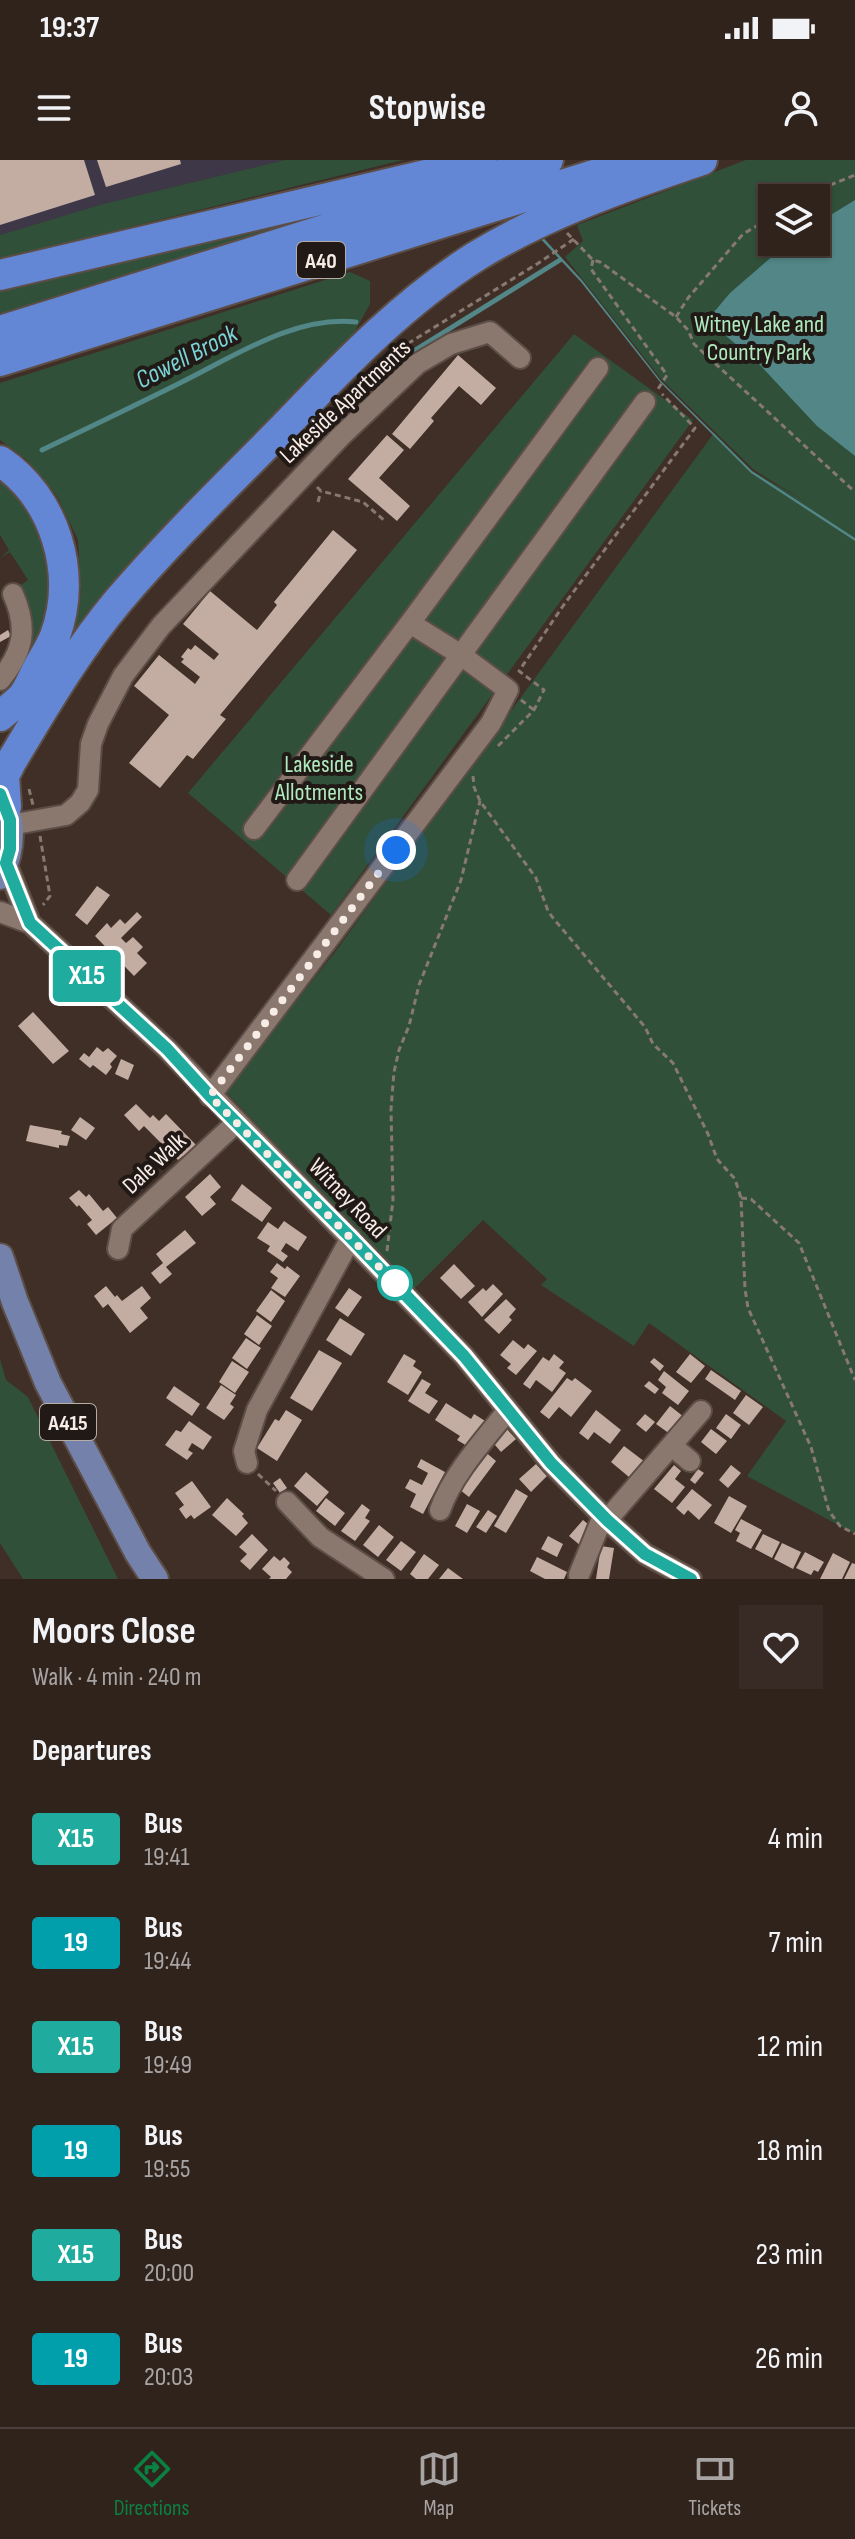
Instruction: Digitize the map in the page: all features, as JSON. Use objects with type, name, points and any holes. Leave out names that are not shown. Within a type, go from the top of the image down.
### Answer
[{"type":"highway","points":[[0,275],[489,160]]},
{"type":"highway","name":"A40","points":[[0,331],[548,160]]},
{"type":"highway","name":"A40","points":[[0,361],[642,160]]},
{"type":"highway","points":[[5,808],[4,776],[11,762],[79,654],[118,601],[354,354],[408,305],[475,257],[537,224],[621,188],[702,160]]},
{"type":"highway","points":[[0,461],[18,473],[45,509],[58,542],[65,587],[55,636],[22,696],[0,716]]},
{"type":"main road","points":[[3,870],[10,849],[5,808]]},
{"type":"main road","name":"A415","points":[[0,1257],[48,1383],[138,1553],[155,1579]]},
{"type":"street","name":"Lakeside Apartments","points":[[5,808],[66,815],[80,803],[88,790],[91,744],[98,724],[123,676],[161,626],[289,489],[417,364],[451,344],[490,332],[520,358]]},
{"type":"street","points":[[254,829],[598,368]]},
{"type":"street","points":[[297,880],[651,396]]},
{"type":"street","points":[[0,680],[21,646],[22,617],[13,594]]},
{"type":"street","points":[[210,1096],[491,723],[508,690],[410,623]]},
{"type":"street","name":"Witney Road","points":[[3,870],[30,923],[167,1049],[351,1238],[464,1356],[551,1463],[645,1554],[691,1579]]},
{"type":"street","name":"Witney Road","points":[[0,912],[30,923]]},
{"type":"street","name":"Dale Walk","points":[[118,1249],[122,1229],[237,1122]]},
{"type":"street","points":[[247,1463],[244,1451],[257,1410],[351,1238]]},
{"type":"street","points":[[440,1510],[444,1497],[508,1410]]},
{"type":"street","points":[[579,1575],[605,1518],[701,1411]]},
{"type":"street","points":[[672,1446],[690,1461]]},
{"type":"street","points":[[287,1502],[320,1537],[384,1579]]},
{"type":"path","points":[[830,185],[855,175]]},
{"type":"path","points":[[676,317],[688,298],[743,234],[758,225]]},
{"type":"path","points":[[380,360],[574,239],[593,260],[676,317],[688,330],[694,344],[855,492]]},
{"type":"path","points":[[490,754],[534,710],[544,690],[519,671],[563,606],[695,428],[651,396],[667,375],[591,269],[593,260]]},
{"type":"path","points":[[311,481],[321,491],[363,502],[386,522]]},
{"type":"path","points":[[318,502],[321,491]]},
{"type":"path","points":[[473,775],[480,801],[536,878],[548,911],[645,1027],[653,1044],[673,1063],[717,1159],[733,1177],[741,1198],[748,1308],[811,1447],[829,1511],[840,1526],[855,1534]]},
{"type":"path","points":[[374,1262],[387,1252],[393,1200],[391,1109],[399,1050],[409,1026],[419,985],[461,880],[480,801]]},
{"type":"path","points":[[741,1198],[751,1199],[799,1243],[855,1380]]},
{"type":"path","points":[[247,1463],[287,1502]]},
{"type":"shaded area","points":[[0,160],[285,160],[103,204],[0,235]]},
{"type":"green space","points":[[285,160],[403,160],[0,259],[0,235],[103,204]]},
{"type":"green space","name":"Witney Lake and Country Park","points":[[746,160],[855,160],[855,1534],[747,1476],[786,1421],[649,1323],[634,1346],[541,1285],[547,1279],[483,1220],[414,1289],[225,1091],[335,952],[714,433],[752,471],[803,500],[754,470],[661,379],[565,257],[583,241],[577,225]]},
{"type":"green space","points":[[353,206],[0,314],[0,284]]},
{"type":"green space","points":[[350,272],[370,281],[370,304],[350,340],[70,640],[81,593],[78,540],[57,496],[27,460],[0,440],[0,383]]},
{"type":"green space","name":"Lakeside Allotments","points":[[574,334],[693,420],[331,915],[188,793]]},
{"type":"green space","points":[[0,466],[46,526],[51,614],[9,694],[0,698],[0,685],[29,612],[26,597],[18,587],[28,580],[10,552],[0,558],[9,550],[0,535]]},
{"type":"green space","points":[[0,1359],[6,1380],[28,1397],[118,1579],[23,1579],[0,1543]]},
{"type":"water","points":[[855,200],[855,456],[817,426],[760,365],[718,329],[714,312],[730,293],[773,256],[830,256],[830,215]]},
{"type":"water","points":[[537,231],[582,280],[661,381],[752,471],[855,538],[855,541],[751,473],[660,382],[581,282],[535,233]]},
{"type":"building","points":[[0,160],[84,160],[95,195],[0,225]]},
{"type":"building","points":[[97,160],[180,160],[181,164],[106,187]]},
{"type":"building","points":[[458,355],[496,388],[481,405],[459,386],[431,418],[434,421],[410,449],[392,434]]},
{"type":"building","points":[[387,435],[404,450],[379,478],[410,506],[397,521],[348,479]]},
{"type":"building","points":[[333,530],[357,550],[220,715],[226,719],[193,759],[187,755],[160,788],[129,763],[169,715],[134,686],[159,655],[195,684],[200,677],[181,662],[188,648],[191,650],[195,645],[214,660],[219,654],[183,624],[210,591],[257,630],[277,605],[274,602]]},
{"type":"building","points":[[8,630],[11,636],[0,642],[0,635]]},
{"type":"building","points":[[97,886],[110,895],[87,925],[75,915]]},
{"type":"building","points":[[137,912],[142,917],[121,938],[126,943],[133,937],[143,947],[137,953],[147,963],[134,976],[95,936],[107,923],[111,928],[120,919],[125,924]]},
{"type":"building","points":[[33,1012],[69,1051],[53,1064],[18,1026]]},
{"type":"building","points":[[97,1047],[103,1052],[108,1048],[117,1056],[106,1075],[79,1059],[84,1053],[89,1057]]},
{"type":"building","points":[[121,1059],[134,1065],[128,1080],[115,1074]]},
{"type":"building","points":[[136,1104],[150,1118],[153,1115],[159,1121],[166,1114],[199,1148],[187,1160],[183,1156],[178,1160],[144,1126],[139,1131],[124,1115]]},
{"type":"building","points":[[80,1117],[95,1128],[86,1140],[71,1130]]},
{"type":"building","points":[[30,1125],[62,1131],[61,1134],[70,1136],[67,1146],[59,1145],[59,1148],[26,1141]]},
{"type":"building","points":[[210,1174],[221,1187],[210,1197],[216,1204],[202,1216],[185,1197]]},
{"type":"building","points":[[242,1184],[272,1208],[262,1222],[231,1200]]},
{"type":"building","points":[[79,1190],[86,1197],[89,1194],[103,1211],[108,1207],[117,1218],[96,1235],[87,1224],[92,1220],[69,1198]]},
{"type":"building","points":[[284,1221],[307,1237],[298,1251],[286,1243],[281,1251],[288,1256],[283,1262],[267,1251],[270,1246],[257,1238],[268,1222],[278,1229]]},
{"type":"building","points":[[185,1230],[196,1243],[166,1267],[172,1274],[160,1284],[151,1273],[163,1263],[156,1254]]},
{"type":"building","points":[[277,1263],[300,1276],[285,1297],[271,1288],[278,1278],[270,1272]]},
{"type":"building","points":[[454,1264],[475,1286],[461,1299],[440,1278]]},
{"type":"building","points":[[493,1284],[503,1294],[482,1317],[468,1302],[483,1288],[486,1291]]},
{"type":"building","points":[[106,1286],[122,1301],[142,1286],[151,1298],[140,1308],[148,1318],[130,1333],[108,1304],[103,1308],[94,1296]]},
{"type":"building","points":[[349,1288],[362,1297],[348,1317],[335,1308]]},
{"type":"building","points":[[271,1290],[285,1301],[271,1322],[256,1311]]},
{"type":"building","points":[[506,1299],[516,1309],[509,1317],[512,1320],[499,1334],[484,1320]]},
{"type":"building","points":[[257,1315],[272,1326],[259,1345],[244,1334]]},
{"type":"building","points":[[340,1318],[365,1334],[351,1356],[326,1340]]},
{"type":"building","points":[[246,1338],[261,1348],[247,1369],[232,1358]]},
{"type":"building","points":[[513,1340],[524,1349],[528,1344],[537,1351],[516,1375],[507,1368],[511,1364],[500,1355]]},
{"type":"building","points":[[319,1350],[342,1363],[312,1411],[290,1398]]},
{"type":"building","points":[[404,1354],[416,1361],[413,1366],[422,1372],[408,1395],[387,1382]]},
{"type":"building","points":[[554,1354],[564,1362],[559,1368],[566,1373],[552,1392],[536,1380],[530,1389],[523,1384],[543,1357],[549,1361]]},
{"type":"building","points":[[690,1354],[705,1366],[691,1383],[676,1372]]},
{"type":"building","points":[[654,1358],[664,1366],[660,1371],[650,1362]]},
{"type":"building","points":[[232,1361],[249,1372],[235,1393],[219,1382]]},
{"type":"building","points":[[711,1370],[741,1391],[735,1400],[705,1379]]},
{"type":"building","points":[[664,1371],[689,1391],[678,1405],[662,1393],[666,1387],[658,1380]]},
{"type":"building","points":[[567,1378],[572,1381],[575,1378],[592,1391],[571,1417],[559,1407],[549,1419],[540,1412]]},
{"type":"building","points":[[422,1379],[431,1384],[425,1393],[438,1401],[429,1414],[408,1401]]},
{"type":"building","points":[[649,1381],[659,1389],[655,1394],[644,1386]]},
{"type":"building","points":[[221,1385],[236,1395],[230,1404],[234,1407],[224,1420],[206,1408]]},
{"type":"building","points":[[174,1386],[200,1404],[192,1416],[166,1398]]},
{"type":"building","points":[[746,1395],[763,1407],[749,1425],[733,1413]]},
{"type":"building","points":[[446,1403],[471,1419],[474,1414],[490,1424],[474,1450],[457,1440],[460,1436],[435,1420]]},
{"type":"building","points":[[670,1406],[684,1417],[670,1434],[656,1424]]},
{"type":"building","points":[[286,1410],[302,1420],[277,1461],[257,1448],[275,1419],[279,1421]]},
{"type":"building","points":[[596,1410],[621,1430],[610,1444],[594,1432],[588,1440],[579,1433]]},
{"type":"building","points":[[645,1414],[655,1422],[646,1432],[636,1424]]},
{"type":"building","points":[[726,1414],[741,1425],[731,1439],[716,1428]]},
{"type":"building","points":[[189,1421],[212,1437],[203,1450],[192,1443],[188,1450],[193,1453],[187,1460],[165,1445],[176,1430],[181,1432]]},
{"type":"building","points":[[503,1425],[516,1439],[501,1452],[489,1438]]},
{"type":"building","points":[[711,1429],[727,1441],[716,1454],[701,1442]]},
{"type":"building","points":[[624,1446],[649,1465],[635,1482],[611,1462]]},
{"type":"building","points":[[483,1450],[496,1461],[469,1497],[455,1486]]},
{"type":"building","points":[[421,1459],[445,1472],[423,1514],[410,1507],[416,1494],[405,1488],[410,1479],[422,1485],[428,1473],[417,1467]]},
{"type":"building","points":[[536,1464],[547,1476],[531,1492],[519,1479]]},
{"type":"building","points":[[674,1465],[681,1471],[675,1479],[685,1487],[672,1503],[654,1489]]},
{"type":"building","points":[[731,1465],[741,1473],[728,1488],[719,1480]]},
{"type":"building","points":[[698,1469],[704,1473],[695,1484],[690,1480]]},
{"type":"building","points":[[306,1472],[329,1492],[317,1506],[294,1486]]},
{"type":"building","points":[[280,1478],[287,1488],[280,1493],[273,1483]]},
{"type":"building","points":[[192,1481],[211,1507],[194,1519],[191,1515],[186,1519],[179,1509],[184,1505],[175,1493]]},
{"type":"building","points":[[516,1489],[528,1496],[506,1533],[494,1526]]},
{"type":"building","points":[[692,1489],[712,1505],[699,1520],[688,1510],[684,1515],[676,1508]]},
{"type":"building","points":[[729,1496],[747,1506],[731,1533],[714,1523]]},
{"type":"building","points":[[227,1498],[244,1514],[242,1516],[248,1523],[236,1536],[212,1515]]},
{"type":"building","points":[[326,1498],[345,1513],[335,1526],[316,1511]]},
{"type":"building","points":[[362,1504],[370,1510],[365,1518],[370,1521],[355,1541],[341,1531]]},
{"type":"building","points":[[467,1504],[480,1511],[467,1533],[455,1526]]},
{"type":"building","points":[[488,1510],[497,1516],[486,1533],[476,1527]]},
{"type":"building","points":[[741,1519],[762,1530],[751,1549],[736,1541],[740,1533],[735,1530]]},
{"type":"building","points":[[583,1520],[595,1530],[581,1546],[569,1536]]},
{"type":"building","points":[[379,1525],[394,1537],[378,1557],[363,1545]]},
{"type":"building","points":[[252,1534],[268,1550],[250,1570],[240,1561],[247,1554],[239,1547]]},
{"type":"building","points":[[763,1534],[780,1542],[772,1558],[755,1549]]},
{"type":"building","points":[[548,1536],[563,1544],[557,1557],[541,1549]]},
{"type":"building","points":[[401,1541],[416,1552],[401,1571],[386,1560]]},
{"type":"building","points":[[782,1543],[801,1552],[793,1569],[774,1559]]},
{"type":"building","points":[[601,1546],[614,1548],[609,1579],[596,1579]]},
{"type":"building","points":[[805,1552],[824,1562],[818,1572],[814,1570],[811,1575],[796,1568]]},
{"type":"building","points":[[833,1553],[850,1562],[842,1579],[820,1579]]},
{"type":"building","points":[[424,1554],[439,1565],[428,1579],[416,1579],[410,1574]]},
{"type":"building","points":[[274,1556],[280,1561],[284,1557],[290,1563],[287,1567],[292,1572],[286,1579],[269,1579],[271,1577],[262,1569]]},
{"type":"building","points":[[537,1557],[567,1572],[564,1579],[545,1579],[530,1571]]},
{"type":"building","points":[[852,1563],[855,1564],[855,1579],[844,1579]]},
{"type":"building","points":[[448,1568],[463,1579],[439,1579]]},
{"type":"waterway","name":"Cowell Brook","points":[[406,349],[412,352],[560,260]]},
{"type":"waterway","name":"Cowell Brook","points":[[42,450],[287,331],[310,325],[356,322]]},
{"type":"bus line","name":"X15","points":[[0,794],[10,820],[10,849],[6,863],[30,923],[167,1049],[397,1285],[464,1356],[551,1463],[607,1520],[645,1554],[691,1579]]},
{"type":"route","points":[[395,1283],[397,1285],[210,1096],[396,850]]}]
